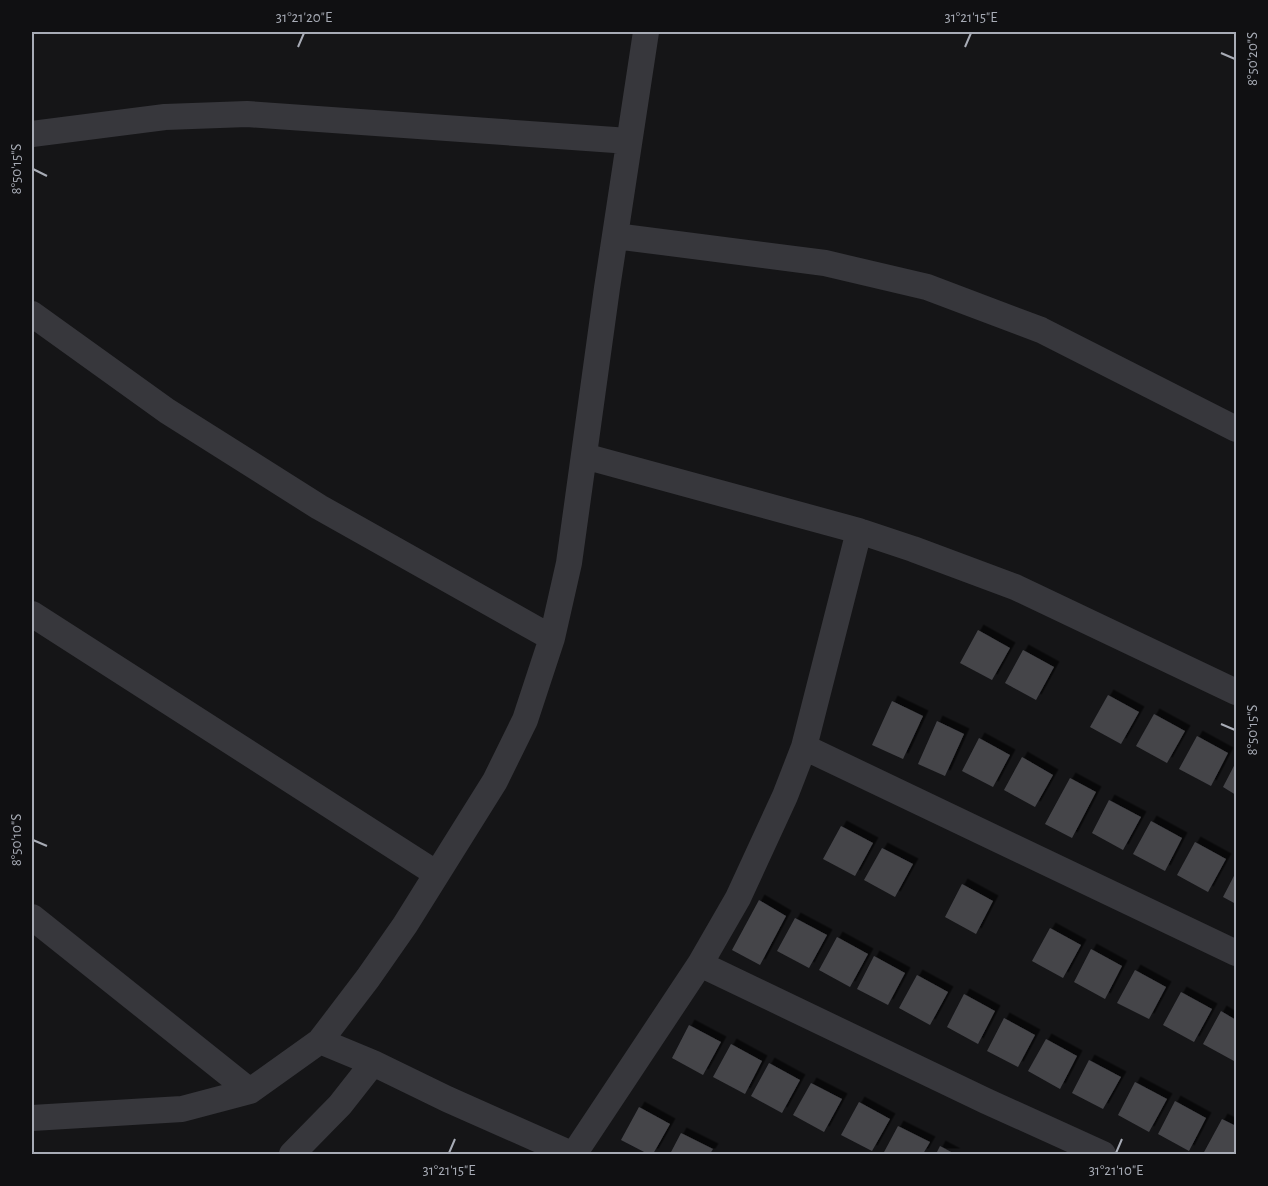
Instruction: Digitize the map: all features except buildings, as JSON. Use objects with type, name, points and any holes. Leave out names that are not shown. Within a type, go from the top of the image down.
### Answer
[{"type":"street","points":[[32,1118],[182,1109],[250,1092],[320,1041],[368,978],[495,781],[525,720],[552,638],[570,564],[615,236],[646,32]]},
{"type":"street","points":[[32,134],[165,117],[247,114],[629,141]]},
{"type":"street","points":[[615,236],[825,263],[927,287],[1041,330],[1236,429]]},
{"type":"street","points":[[32,314],[167,411],[319,507],[552,638]]},
{"type":"street","points":[[584,456],[860,531],[1015,587],[1236,692]]},
{"type":"street","points":[[320,1041],[373,1063],[572,1155],[700,964],[738,898],[785,796],[804,747],[860,531]]},
{"type":"street","points":[[32,614],[437,874]]},
{"type":"street","points":[[804,747],[1236,953]]},
{"type":"street","points":[[32,917],[250,1092]]},
{"type":"street","points":[[700,964],[1103,1155]]},
{"type":"street","points":[[292,1155],[340,1105],[373,1063]]}]
